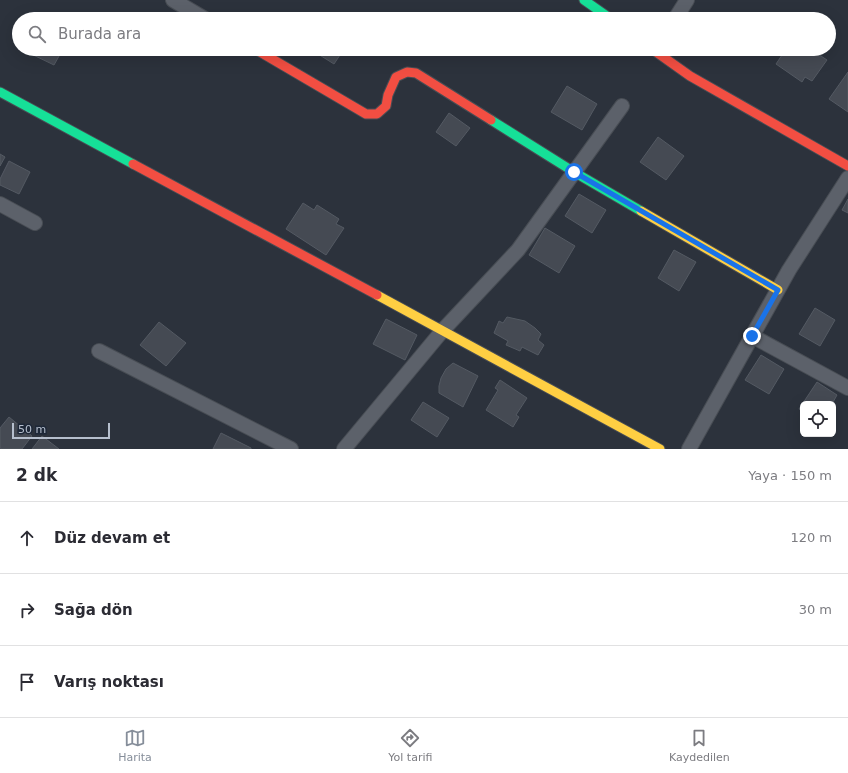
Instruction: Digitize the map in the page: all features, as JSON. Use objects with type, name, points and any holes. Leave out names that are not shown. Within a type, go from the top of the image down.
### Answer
[{"type":"street","points":[[173,0],[193,12]]},
{"type":"street","points":[[584,0],[601,12]]},
{"type":"street","points":[[679,12],[687,0]]},
{"type":"street","points":[[267,56],[366,114],[377,114],[386,106],[388,95],[396,77],[407,72],[416,73],[434,86],[574,172],[778,290]]},
{"type":"street","points":[[663,56],[690,76],[848,166]]},
{"type":"street","points":[[0,92],[443,330],[660,449]]},
{"type":"street","points":[[344,449],[443,330],[518,250],[622,106]]},
{"type":"street","points":[[689,449],[789,270],[848,178]]},
{"type":"street","points":[[0,204],[35,223]]},
{"type":"street","points":[[752,336],[848,388]]},
{"type":"street","points":[[99,351],[291,449]]},
{"type":"building","points":[[35,56],[59,56],[54,65]]},
{"type":"building","points":[[321,56],[339,56],[334,64]]},
{"type":"building","points":[[781,56],[821,56],[827,60],[812,81],[805,77],[802,82],[776,64]]},
{"type":"building","points":[[848,72],[848,112],[829,99]]},
{"type":"building","points":[[567,86],[597,104],[582,130],[551,112]]},
{"type":"building","points":[[449,113],[470,128],[456,146],[436,132]]},
{"type":"building","points":[[658,137],[684,156],[666,180],[640,162]]},
{"type":"building","points":[[0,154],[5,157],[0,166]]},
{"type":"building","points":[[9,161],[30,172],[19,194],[0,185],[0,179]]},
{"type":"building","points":[[579,194],[606,210],[592,233],[565,216]]},
{"type":"building","points":[[848,199],[848,213],[842,210]]},
{"type":"building","points":[[303,203],[314,210],[317,205],[339,219],[336,224],[344,228],[326,255],[286,229]]},
{"type":"building","points":[[545,228],[575,246],[559,273],[529,255]]},
{"type":"building","points":[[674,250],[696,262],[679,291],[658,278]]},
{"type":"building","points":[[815,308],[835,320],[820,346],[799,334]]},
{"type":"building","points":[[507,317],[525,321],[541,334],[538,340],[544,345],[538,355],[522,347],[520,351],[506,345],[508,341],[494,333],[499,321],[503,323]]},
{"type":"building","points":[[386,319],[417,335],[405,360],[373,344]]},
{"type":"building","points":[[159,322],[186,343],[166,366],[140,345]]},
{"type":"building","points":[[761,355],[784,369],[769,394],[745,380]]},
{"type":"building","points":[[453,363],[478,376],[463,407],[439,393],[441,378],[446,369]]},
{"type":"building","points":[[500,380],[527,398],[516,415],[519,417],[513,427],[486,410],[498,390],[495,388]]},
{"type":"building","points":[[817,382],[837,395],[834,401],[804,401]]},
{"type":"building","points":[[423,402],[449,418],[437,437],[411,420]]},
{"type":"building","points":[[9,417],[32,436],[22,449],[0,448],[0,428]]},
{"type":"building","points":[[221,433],[251,448],[251,449],[213,449]]},
{"type":"building","points":[[42,436],[59,449],[32,449]]},
{"type":"traffic: fast","points":[[584,0],[601,12]]},
{"type":"traffic: fast","points":[[0,92],[133,164]]},
{"type":"traffic: fast","points":[[491,120],[574,172],[641,211]]},
{"type":"traffic: slow","points":[[641,211],[778,290]]},
{"type":"traffic: slow","points":[[377,295],[660,449]]},
{"type":"traffic: jam","points":[[267,56],[366,114],[377,114],[386,106],[388,95],[396,77],[407,72],[416,73],[491,120]]},
{"type":"traffic: jam","points":[[662,56],[690,76],[848,166]]},
{"type":"traffic: jam","points":[[133,164],[377,295]]},
{"type":"route","points":[[574,172],[778,290],[752,336]]}]
